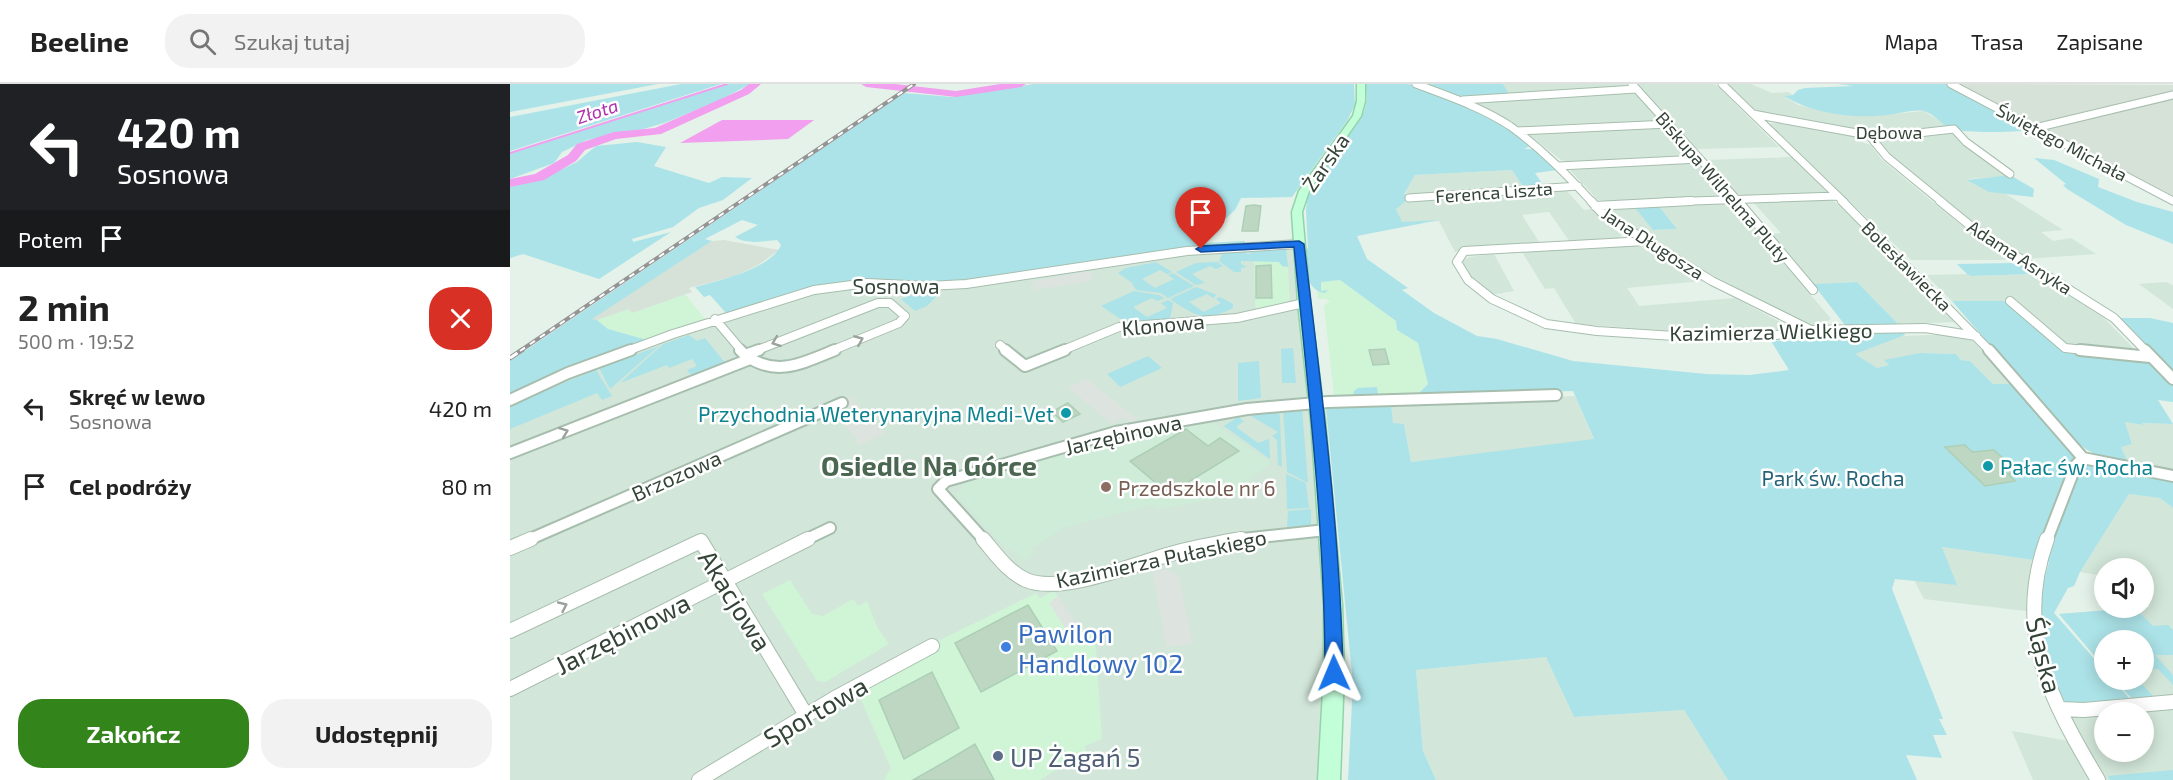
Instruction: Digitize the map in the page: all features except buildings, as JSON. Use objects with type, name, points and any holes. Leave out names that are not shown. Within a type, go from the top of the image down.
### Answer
[{"type":"street","name":"Żarska","points":[[1329,780],[1334,673],[1333,604],[1297,212],[1299,201],[1357,116],[1361,102],[1361,84]]},
{"type":"street","name":"Jana Długosza","points":[[1416,84],[1460,100],[1517,131],[1559,165],[1603,214],[1712,281],[1811,330]]},
{"type":"street","name":"Bolesławiecka","points":[[1722,84],[1976,336],[2083,458]]},
{"type":"street","name":"Świętego Michała","points":[[1951,84],[2173,201]]},
{"type":"street","points":[[1460,100],[1634,86]]},
{"type":"street","name":"Biskupa Wilhelma Pluty","points":[[1634,86],[1736,198],[1813,290]]},
{"type":"street","points":[[2035,128],[2173,95]]},
{"type":"street","name":"Dębowa","points":[[1753,114],[1868,134],[1909,134],[1954,129],[1966,142],[2010,174]]},
{"type":"street","points":[[1517,131],[1669,124]]},
{"type":"street","name":"Adama Asnyka","points":[[1868,134],[1887,157],[1978,232],[2114,318],[2173,379]]},
{"type":"street","points":[[1559,165],[1700,159]]},
{"type":"street","name":"Ferenca Liszta","points":[[1409,198],[1578,186]]},
{"type":"street","points":[[1595,206],[1736,198],[1837,196]]},
{"type":"street","name":"Kazimierza Wielkiego","points":[[1646,241],[1464,251],[1457,262],[1468,280],[1492,299],[1546,324],[1597,331],[1661,334],[1690,338],[1776,335],[1811,330],[1925,328],[1976,336]]},
{"type":"street","name":"Sosnowa","points":[[510,400],[568,373],[715,319],[794,295],[840,285],[966,284],[1187,251],[1299,244]]},
{"type":"street","points":[[2010,302],[2065,348],[2150,357]]},
{"type":"street","points":[[510,453],[747,357],[878,303],[892,304],[905,316],[899,323],[805,362],[779,369],[747,357],[715,319]]},
{"type":"street","name":"Klonowa","points":[[1000,345],[1025,366],[1119,327],[1237,318],[1304,303]]},
{"type":"street","name":"Jarzębinowa","points":[[1032,582],[1014,574],[938,489],[946,482],[1116,432],[1247,409],[1316,403],[1556,395]]},
{"type":"street","name":"Brzozowa","points":[[510,548],[842,403]]},
{"type":"street","points":[[2083,458],[2173,476]]},
{"type":"street","name":"Śląska","points":[[2083,458],[2076,465],[2048,539],[2033,598],[2037,646],[2060,709],[2098,780]]},
{"type":"street","name":"Jarzębinowa","points":[[510,689],[830,528]]},
{"type":"street","name":"Kazimierza Pułaskiego","points":[[1032,582],[1056,582],[1091,577],[1180,551],[1238,540],[1326,530]]},
{"type":"street","name":"Akacjowa","points":[[510,631],[701,541],[806,715]]},
{"type":"street","name":"Sportowa","points":[[699,780],[806,715],[932,646]]},
{"type":"street","points":[[2060,709],[2084,710],[2173,702]]},
{"type":"shaded area","points":[[1503,84],[1627,84],[1630,86],[1510,95]]},
{"type":"shaded area","points":[[1637,84],[1715,84],[1779,147],[1696,149]]},
{"type":"shaded area","points":[[1728,84],[1751,84],[1772,93],[1788,92],[1793,95],[1785,97],[1798,105],[1826,112],[1872,116],[1924,111],[1949,127],[1873,133],[1759,113]]},
{"type":"shaded area","points":[[1956,84],[2173,85],[2173,201],[2035,128],[2044,125],[2029,122]]},
{"type":"shaded area","points":[[1635,92],[1660,120],[1657,123],[1526,128],[1519,127],[1475,103],[1476,101]]},
{"type":"shaded area","points":[[722,120],[814,120],[788,139],[680,143]]},
{"type":"shaded area","points":[[1779,122],[1858,137],[1864,143],[1871,145],[1882,160],[1973,235],[2013,260],[1911,260],[1769,124]]},
{"type":"shaded area","points":[[1665,127],[1690,155],[1687,157],[1569,162],[1561,160],[1530,135],[1532,132]]},
{"type":"shaded area","points":[[1949,131],[2008,176],[1968,179],[1989,192],[2003,192],[2063,230],[2041,232],[2053,241],[2071,238],[2096,254],[2026,259],[1960,214],[1887,152],[1878,140]]},
{"type":"shaded area","points":[[1791,157],[1828,193],[1742,195],[1736,193],[1706,160]]},
{"type":"shaded area","points":[[1692,162],[1699,164],[1725,192],[1723,196],[1610,202],[1598,200],[1568,168]]},
{"type":"shaded area","points":[[1512,170],[1524,188],[1412,196],[1404,194],[1415,175]]},
{"type":"shaded area","points":[[1566,190],[1584,210],[1591,209],[1621,235],[1620,239],[1570,242],[1549,212],[1522,215],[1541,245],[1455,252],[1439,221],[1402,223],[1396,209],[1398,205],[1407,201]]},
{"type":"shaded area","points":[[1830,200],[1835,202],[1956,322],[1898,324],[1857,282],[1814,284],[1771,234],[1781,233],[1753,202]]},
{"type":"shaded area","points":[[1725,202],[1735,205],[1831,319],[1816,326],[1801,321],[1682,259],[1623,222],[1608,208],[1634,207],[1653,230],[1677,229],[1658,205]]},
{"type":"shaded area","points":[[724,240],[779,250],[758,265],[735,276],[689,288],[692,292],[632,313],[629,309],[597,320],[591,319],[712,241]]},
{"type":"shaded area","points":[[1626,245],[1641,247],[1702,281],[1627,288],[1639,306],[1735,298],[1782,323],[1777,326],[1780,330],[1687,332],[1576,324],[1554,288],[1545,289],[1522,252]]},
{"type":"shaded area","points":[[1292,248],[1295,251],[1327,605],[1322,780],[510,780],[510,402],[626,353],[819,290],[1193,252]]},
{"type":"shaded area","points":[[1494,254],[1514,291],[1491,295],[1468,275],[1460,262],[1469,257]]},
{"type":"shaded area","points":[[1254,261],[1279,262],[1288,267],[1290,303],[1256,309]]},
{"type":"shaded area","points":[[1090,271],[1092,281],[1034,290],[1032,281]]},
{"type":"shaded area","points":[[1970,274],[1973,276],[2037,274],[2100,314],[2139,354],[2064,344],[2013,301],[1952,301],[1926,275]]},
{"type":"shaded area","points":[[1340,280],[1396,321],[1397,330],[1418,343],[1428,384],[1418,393],[1334,396],[1324,306],[1330,301],[1318,299],[1317,291],[1321,291],[1320,282]]},
{"type":"shaded area","points":[[2166,282],[2173,285],[2173,309],[2139,284]]},
{"type":"shaded area","points":[[685,294],[705,319],[647,340],[608,329],[597,320],[629,309],[632,313]]},
{"type":"shaded area","points":[[1966,334],[2014,384],[1993,384],[1970,361],[1961,360],[1956,354],[1920,353],[1885,361],[1889,365],[1877,368],[1854,354],[1899,336]]},
{"type":"shaded area","points":[[1087,379],[1137,419],[1131,423],[1124,417],[1112,424],[1068,388]]},
{"type":"shaded area","points":[[1575,396],[1594,440],[1411,462],[1404,424],[1393,424],[1391,404]]},
{"type":"shaded area","points":[[851,397],[885,433],[860,445],[856,441],[858,440],[830,408]]},
{"type":"shaded area","name":"Przedszkole nr 6","points":[[1209,420],[1272,463],[1250,478],[1251,493],[1158,509],[1153,505],[1063,528],[1031,549],[1035,553],[1023,561],[1012,549],[1007,550],[956,495],[967,481],[1029,462],[1150,431]]},
{"type":"shaded area","points":[[2125,422],[2142,425],[2142,423],[2173,424],[2173,476],[2129,467],[2121,447],[2132,443]]},
{"type":"shaded area","points":[[2129,494],[2160,498],[2173,508],[2173,780],[2033,780],[2012,731],[2086,744],[2064,704],[2094,703],[2094,762],[2154,762],[2154,702],[2111,702],[2134,701],[2124,690],[2154,690],[2154,630],[2094,630],[2094,655],[2059,614],[2094,611],[2094,618],[2154,618],[2154,558],[2094,558],[2094,574],[2080,572]]},
{"type":"shaded area","points":[[1942,547],[2042,561],[2034,612],[1924,599],[1914,580],[1956,584]]},
{"type":"shaded area","points":[[1166,569],[1179,576],[1193,644],[1166,647],[1153,573]]},
{"type":"shaded area","points":[[790,580],[812,614],[823,616],[853,599],[858,606],[867,601],[877,627],[889,644],[825,682],[817,681],[762,594]]},
{"type":"shaded area","points":[[1054,591],[1082,632],[1091,629],[1096,648],[1102,739],[1085,746],[1086,751],[1040,780],[884,780],[891,768],[858,693],[936,642],[1036,593],[1040,598]]},
{"type":"shaded area","points":[[1058,596],[1082,631],[1071,637],[1049,603]]},
{"type":"shaded area","points":[[1546,657],[1574,717],[1684,710],[1728,780],[1436,780],[1423,751],[1416,670]]},
{"type":"green space","points":[[510,84],[658,84],[510,112]]},
{"type":"green space","points":[[681,84],[721,84],[510,151],[510,117]]},
{"type":"green space","points":[[724,84],[750,84],[720,100],[667,122],[637,131],[587,140],[562,152],[554,163],[510,179],[510,153]]},
{"type":"green space","points":[[1034,84],[1354,84],[1355,105],[1347,121],[1292,197],[1241,198],[1235,210],[1210,233],[1204,243],[1245,241],[1245,245],[957,283],[872,281],[796,292],[726,313],[710,295],[704,297],[695,287],[743,273],[767,261],[781,245],[777,240],[750,242],[735,237],[758,225],[742,220],[705,239],[712,241],[592,319],[597,320],[608,329],[647,340],[510,395],[510,361],[904,93],[952,97]]},
{"type":"green space","name":"Park św. Rocha","points":[[1365,84],[1407,84],[1437,92],[1472,108],[1504,127],[1530,146],[1524,149],[1535,149],[1558,170],[1535,173],[1544,186],[1524,188],[1512,170],[1415,175],[1404,194],[1412,196],[1396,209],[1402,222],[1439,220],[1357,236],[1367,259],[1408,288],[1402,290],[1434,313],[1477,336],[1497,339],[1573,361],[1706,374],[1749,375],[1789,370],[1771,341],[1821,339],[1848,329],[1813,284],[1857,282],[1900,326],[1905,335],[1855,354],[1877,368],[1889,365],[1884,360],[1920,353],[1956,354],[1961,360],[1970,361],[1993,384],[2013,384],[1983,337],[1952,301],[2007,301],[2059,345],[2147,359],[2173,383],[2173,402],[2158,400],[2173,424],[2142,423],[2143,425],[2125,422],[2132,444],[2121,447],[2128,463],[2099,455],[2074,440],[2085,459],[2173,479],[2173,508],[2160,498],[2129,494],[2080,572],[2074,586],[2068,588],[2054,613],[2094,659],[2094,690],[2122,690],[2132,701],[2064,704],[2050,666],[2041,626],[2042,585],[2049,562],[1942,547],[1957,585],[1895,579],[1892,589],[1943,719],[1939,719],[1947,735],[1933,735],[1942,758],[1906,755],[1917,780],[1728,780],[1684,710],[1574,717],[1546,657],[1416,670],[1423,751],[1436,780],[1348,780],[1353,684],[1326,408],[1391,404],[1393,423],[1404,424],[1411,462],[1594,439],[1573,391],[1355,397],[1353,395],[1358,388],[1377,387],[1378,394],[1419,393],[1428,384],[1418,343],[1397,330],[1396,321],[1340,280],[1321,282],[1321,291],[1328,290],[1325,293],[1319,291],[1310,283],[1306,271],[1304,251],[1308,248],[1306,210],[1308,195],[1364,112],[1367,99]]},
{"type":"green space","points":[[1423,84],[1503,84],[1510,95],[1461,98]]},
{"type":"green space","points":[[1837,84],[1948,84],[2034,129],[2005,132],[1957,130],[1951,129],[1924,111],[1874,116],[1834,114],[1808,107],[1784,96],[1793,95],[1805,88],[1854,86]]},
{"type":"green space","points":[[637,142],[666,147],[654,166],[709,183],[722,177],[752,178],[723,200],[699,208],[673,227],[632,239],[633,242],[671,232],[599,279],[523,254],[510,258],[510,187],[544,178],[577,162],[596,146]]},
{"type":"green space","points":[[2034,158],[2054,160],[2099,179],[2098,187],[2137,202],[2173,212],[2173,244],[2126,225],[2067,189],[2063,185],[2066,184]]},
{"type":"green space","points":[[2010,175],[2034,189],[2033,197],[1989,192],[1967,180]]},
{"type":"green space","points":[[1658,205],[1677,229],[1653,230],[1634,207]]},
{"type":"green space","points":[[1249,249],[1286,249],[1288,267],[1282,266],[1279,262],[1241,261],[1241,264],[1247,267],[1241,268],[1241,272],[1234,272],[1219,261],[1222,254],[1246,250],[1247,254],[1250,254]]},
{"type":"green space","points":[[1156,262],[1172,272],[1167,274],[1160,270],[1142,279],[1155,288],[1174,279],[1168,275],[1173,273],[1194,286],[1168,298],[1161,293],[1136,290],[1131,282],[1118,273],[1126,268]]},
{"type":"green space","points":[[1217,262],[1223,266],[1216,269],[1210,266],[1192,274],[1205,283],[1196,285],[1176,272],[1196,263]]},
{"type":"green space","points":[[2011,263],[2025,267],[2033,274],[1972,276],[1957,264]]},
{"type":"green space","points":[[1196,287],[1217,295],[1213,298],[1207,294],[1189,302],[1204,312],[1221,303],[1216,299],[1220,297],[1233,304],[1233,308],[1215,315],[1200,316],[1170,299]]},
{"type":"green space","points":[[929,291],[937,296],[927,306],[915,311],[901,299]]},
{"type":"green space","points":[[1134,291],[1165,298],[1157,301],[1152,298],[1133,307],[1147,317],[1167,308],[1161,303],[1168,300],[1173,303],[1170,320],[1128,324],[1101,306]]},
{"type":"green space","points":[[2118,318],[2150,318],[2173,323],[2173,374]]},
{"type":"green space","points":[[689,335],[697,341],[705,338],[726,364],[691,375],[687,370],[697,366],[692,359],[669,368],[667,365],[620,383],[663,344]]},
{"type":"green space","points":[[659,346],[610,389],[599,368]]},
{"type":"green space","points":[[1293,348],[1296,383],[1282,383],[1281,349]]},
{"type":"green space","points":[[1148,356],[1162,368],[1120,387],[1107,374]]},
{"type":"green space","points":[[1259,361],[1261,398],[1238,401],[1238,363]]},
{"type":"green space","points":[[596,370],[612,396],[602,400],[597,393],[510,429],[510,404]]},
{"type":"green space","points":[[1302,408],[1308,483],[1287,472],[1283,409]]},
{"type":"green space","points":[[1279,411],[1282,467],[1278,465],[1277,440],[1272,436],[1278,432],[1251,416],[1252,413]]},
{"type":"green space","points":[[1238,417],[1244,421],[1236,427],[1258,443],[1269,439],[1270,459],[1224,426]]},
{"type":"green space","points":[[1286,474],[1306,483],[1309,508],[1287,509]]},
{"type":"green space","points":[[1311,509],[1311,525],[1287,527],[1288,511]]},
{"type":"green space","points":[[2094,611],[2094,618],[2145,618],[2153,626],[2168,625],[2173,630],[2173,655],[2155,655],[2173,675],[2173,685],[2158,669],[2154,669],[2154,630],[2094,630],[2094,655],[2059,614]]},
{"type":"green space","points":[[2124,690],[2147,690],[2156,699],[2135,702]]},
{"type":"green space","points":[[2173,770],[2173,780],[2110,780],[2108,776]]},
{"type":"waterway","name":"Złota","points":[[510,153],[727,84]]},
{"type":"waterway","points":[[510,183],[539,177],[572,158],[581,147],[614,136],[657,131],[745,92],[756,84]]},
{"type":"waterway","points":[[866,84],[956,94],[1021,84]]},
{"type":"railway","points":[[520,351],[914,84]]},
{"type":"railway","points":[[510,358],[522,350]]},
{"type":"place","name":"Przychodnia Weterynaryjna Medi-Vet","points":[[1066,413]]},
{"type":"place","name":"Pałac św. Rocha","points":[[1988,466]]},
{"type":"place","name":"Przedszkole nr 6","points":[[1106,487]]},
{"type":"place","name":"Pawilon Handlowy 102","points":[[1006,647]]},
{"type":"place","name":"UP Żagań 5","points":[[998,756]]},
{"type":"district","name":"Osiedle Na Górce","points":[[929,465]]},
{"type":"route","points":[[1201,249],[1299,244],[1318,421],[1333,604],[1334,673]]}]
